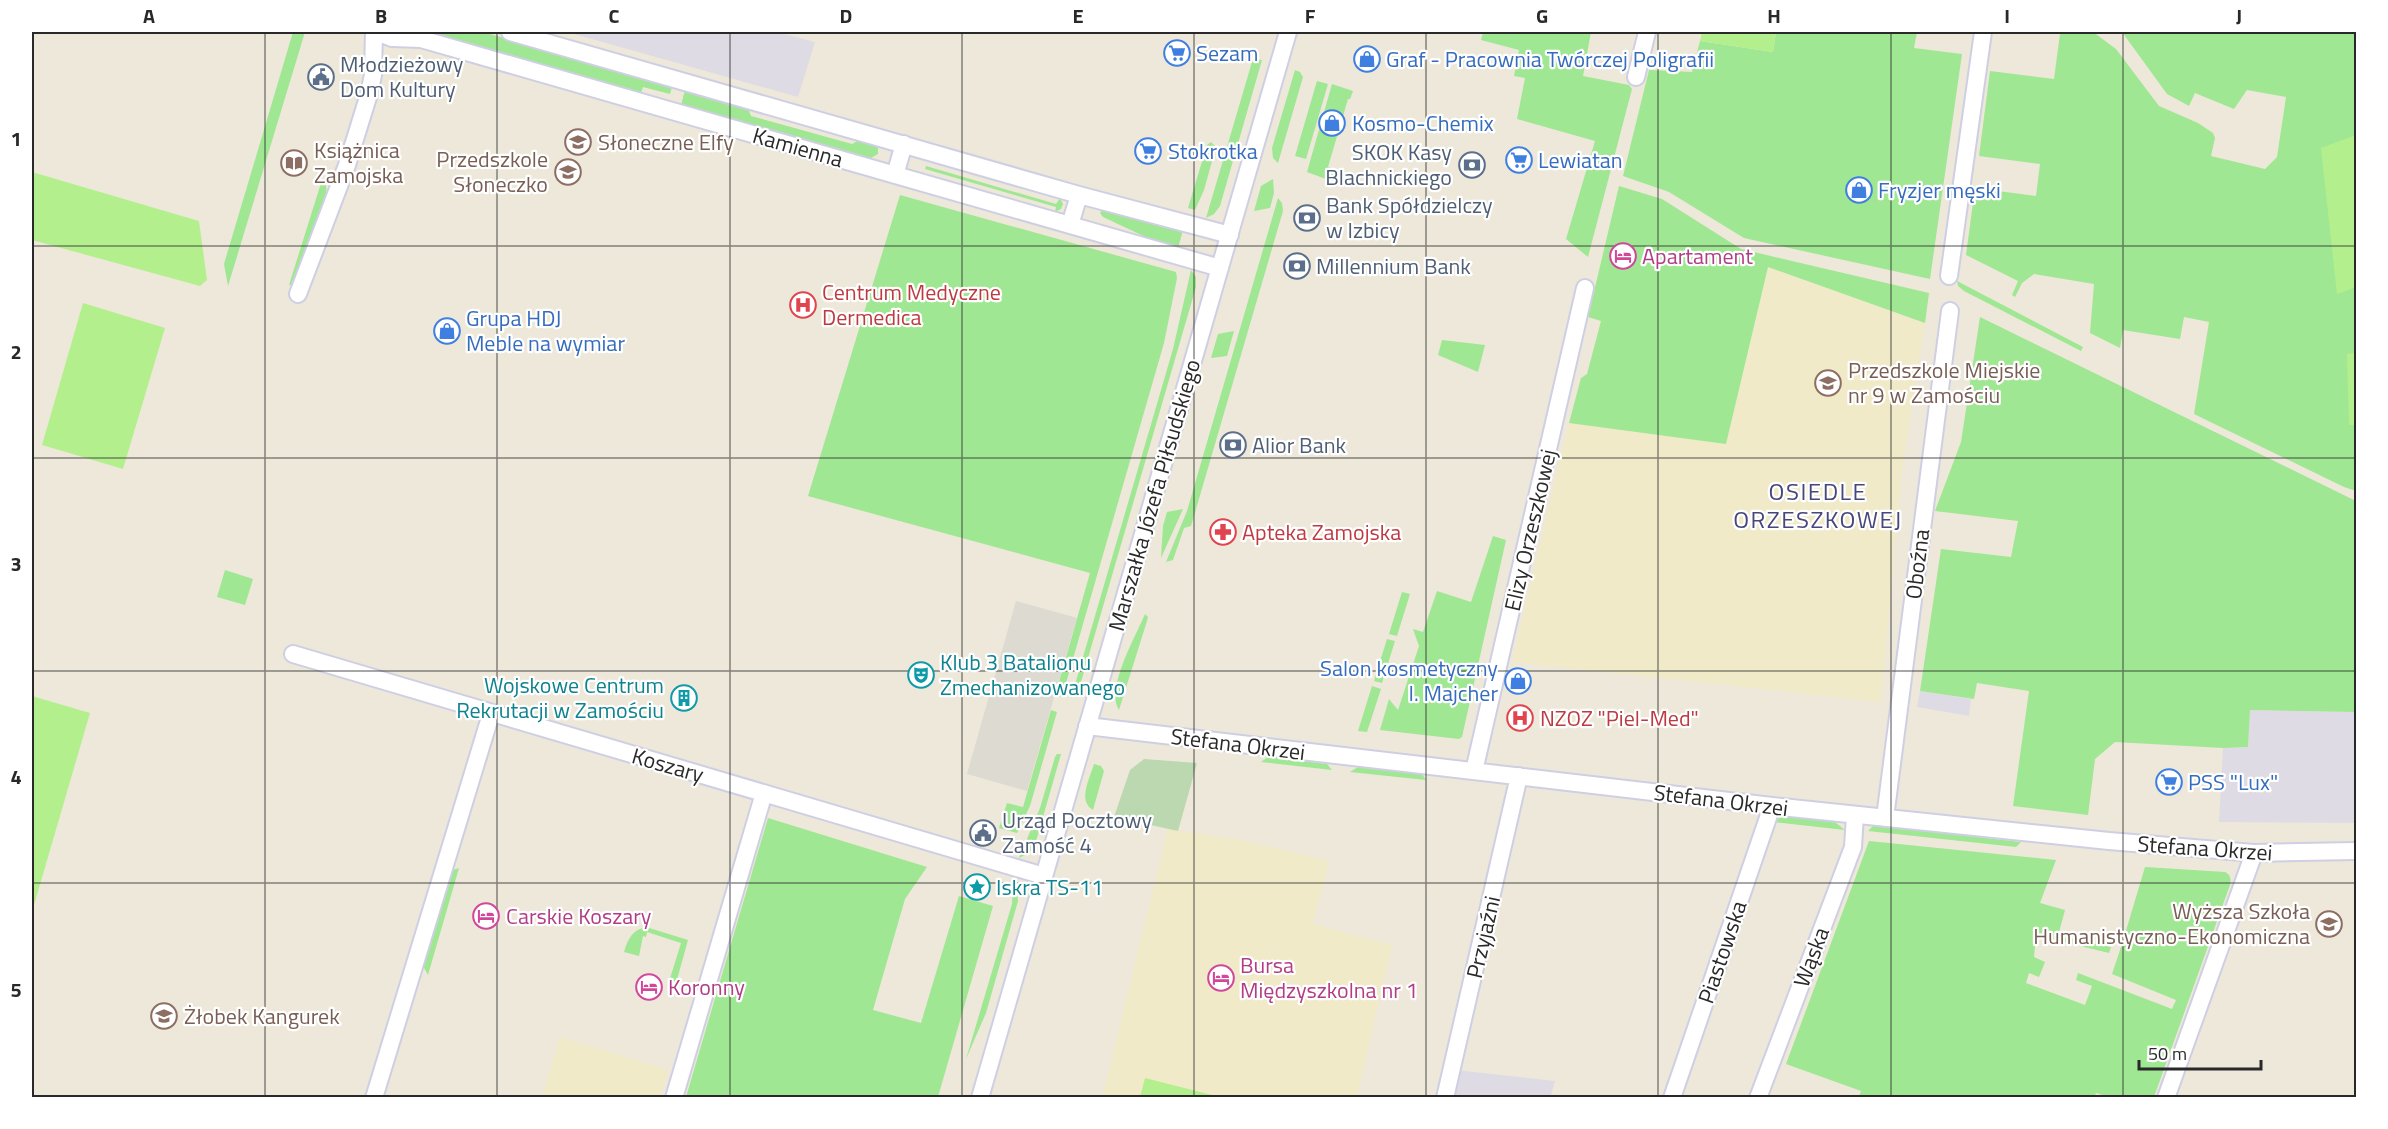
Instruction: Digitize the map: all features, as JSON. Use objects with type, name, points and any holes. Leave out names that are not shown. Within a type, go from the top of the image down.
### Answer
[{"type":"street","name":"Kamienna","points":[[375,32],[392,38],[421,39],[1220,268]]},
{"type":"street","points":[[298,294],[347,165],[369,94],[373,75],[375,32]]},
{"type":"street","name":"Kamienna","points":[[510,32],[1079,195],[1230,235]]},
{"type":"street","name":"Marszałka Józefa Piłsudskiego","points":[[980,1098],[1288,32]]},
{"type":"street","points":[[1636,77],[1647,32]]},
{"type":"street","points":[[1949,276],[1983,32]]},
{"type":"street","points":[[895,174],[904,144]]},
{"type":"street","points":[[1070,225],[1079,195]]},
{"type":"street","name":"Elizy Orzeszkowej","points":[[1474,771],[1585,288]]},
{"type":"street","name":"Oboźna","points":[[1885,818],[1950,310]]},
{"type":"street","name":"Koszary","points":[[292,654],[1044,876]]},
{"type":"street","points":[[375,1098],[491,714]]},
{"type":"street","name":"Stefana Okrzei","points":[[1087,726],[1772,806],[2109,841],[2254,853],[2356,851]]},
{"type":"street","name":"Przyjaźni","points":[[1444,1098],[1519,776]]},
{"type":"street","points":[[674,1098],[765,793]]},
{"type":"street","name":"Piastowska","points":[[1672,1098],[1772,806]]},
{"type":"street","name":"Wąska","points":[[1758,1098],[1853,848],[1855,815]]},
{"type":"street","points":[[2166,1098],[2254,853]]},
{"type":"shaded area","points":[[567,32],[777,32],[815,42],[798,97]]},
{"type":"shaded area","points":[[1768,267],[1925,323],[1902,470],[1881,702],[1512,662],[1569,423],[1726,444]]},
{"type":"shaded area","points":[[1016,601],[1077,618],[1027,791],[967,774]]},
{"type":"shaded area","points":[[1920,691],[1971,699],[1969,716],[1917,707]]},
{"type":"shaded area","points":[[2250,710],[2356,712],[2356,823],[2219,822],[2223,748],[2248,747]]},
{"type":"shaded area","points":[[1168,829],[1240,840],[1329,861],[1313,924],[1392,945],[1357,1097],[1102,1098]]},
{"type":"shaded area","points":[[560,1037],[668,1070],[660,1097],[542,1097]]},
{"type":"shaded area","points":[[1456,1070],[1555,1081],[1551,1095],[1560,1097],[1450,1098]]},
{"type":"green space","points":[[293,32],[305,32],[228,286],[224,264]]},
{"type":"green space","points":[[429,32],[483,32],[672,87],[670,94],[643,87],[641,93]]},
{"type":"green space","points":[[1483,32],[1591,32],[1583,76],[1629,85],[1632,89],[1588,257],[1566,239],[1595,141],[1517,119],[1525,78],[1514,76],[1519,50],[1481,40]]},
{"type":"green space","points":[[1702,32],[1776,32],[1773,52],[1700,41]]},
{"type":"green space","points":[[1776,32],[1917,32],[1914,48],[1962,54],[1930,279],[1744,238],[1669,192],[1623,176],[1649,70],[1692,72],[1700,41],[1773,52]]},
{"type":"green space","points":[[2046,32],[2093,32],[2116,49],[2159,106],[2198,123],[2213,133],[2215,138],[2211,156],[2265,169],[2277,157],[2286,97],[2247,90],[2234,109],[2195,93],[2189,106],[2167,94],[2122,32],[2356,32],[2356,491],[2194,414],[2209,322],[2184,317],[2180,339],[2123,330],[2120,348],[2090,333],[2094,284],[2034,274],[2022,283],[2015,297],[2012,295],[2018,281],[1966,255],[1975,188],[2036,196],[2040,164],[1979,156],[1990,71],[2054,79],[2060,34]]},
{"type":"green space","points":[[1256,59],[1262,60],[1220,206],[1214,214],[1206,218],[1252,62]]},
{"type":"green space","points":[[1295,70],[1303,77],[1278,163],[1273,158],[1272,148]]},
{"type":"green space","points":[[1317,81],[1328,84],[1306,159],[1295,156]]},
{"type":"green space","points":[[1332,84],[1353,91],[1348,99],[1328,167],[1339,170],[1336,176],[1326,179],[1307,172]]},
{"type":"green space","points":[[685,90],[748,108],[751,116],[852,144],[859,140],[875,145],[878,148],[878,154],[869,159],[681,105]]},
{"type":"green space","points":[[2356,135],[2356,287],[2337,294],[2321,148]]},
{"type":"green space","points":[[1211,142],[1216,147],[1204,190],[1195,210],[1188,208],[1207,145]]},
{"type":"green space","points":[[926,166],[1056,204],[1060,198],[1063,204],[1061,209],[1055,212],[1056,207],[925,169]]},
{"type":"green space","points":[[32,172],[199,221],[207,280],[200,286],[32,240]]},
{"type":"green space","points":[[1273,179],[1274,193],[1270,208],[1254,211],[1261,186]]},
{"type":"green space","points":[[321,183],[326,185],[327,199],[291,285],[289,285]]},
{"type":"green space","points":[[1619,186],[1662,199],[1741,249],[1929,293],[1925,323],[1768,267],[1726,444],[1569,423],[1581,378],[1587,374],[1601,321],[1588,317]]},
{"type":"green space","points":[[900,195],[1176,272],[1177,278],[1164,343],[1062,697],[1055,696],[1090,573],[808,496]]},
{"type":"green space","points":[[1278,198],[1282,203],[1283,211],[1191,526],[1184,528],[1173,560],[1166,562],[1187,511]]},
{"type":"green space","points":[[1103,209],[1183,230],[1178,248],[1152,240],[1103,217],[1100,213]]},
{"type":"green space","points":[[1191,270],[1196,277],[1196,287],[1079,689],[1076,696],[1071,698],[1173,349]]},
{"type":"green space","points":[[1957,281],[2083,347],[2081,351],[1964,291],[1958,286]]},
{"type":"green space","points":[[83,303],[165,328],[123,469],[42,445]]},
{"type":"green space","points":[[1980,317],[2356,501],[2356,712],[2250,710],[2248,747],[2223,748],[2115,742],[2095,759],[2088,815],[2013,806],[2029,691],[1977,683],[1974,699],[1920,691],[1941,549],[2011,557],[2018,521],[1935,511],[1961,442]]},
{"type":"green space","points":[[1234,331],[1227,356],[1211,358],[1218,334]]},
{"type":"green space","points":[[1442,340],[1485,345],[1478,372],[1438,355]]},
{"type":"green space","points":[[2356,353],[2356,425],[2349,425],[2347,354]]},
{"type":"green space","points":[[1183,509],[1161,558],[1163,526],[1167,512]]},
{"type":"green space","points":[[1493,536],[1506,540],[1462,737],[1459,739],[1380,730],[1389,699],[1398,710],[1419,646],[1413,629],[1423,632],[1437,591],[1471,602]]},
{"type":"green space","points":[[225,570],[253,579],[245,605],[217,597]]},
{"type":"green space","points":[[1402,592],[1410,594],[1397,636],[1389,634]]},
{"type":"green space","points":[[1145,614],[1148,617],[1147,621],[1119,710],[1116,689],[1119,676]]},
{"type":"green space","points":[[1387,639],[1395,641],[1382,683],[1374,681]]},
{"type":"green space","points":[[1372,686],[1381,689],[1367,732],[1358,731]]},
{"type":"green space","points":[[32,696],[90,713],[32,912]]},
{"type":"green space","points":[[1051,710],[1057,712],[1030,806],[1017,833],[999,828],[1007,803],[1023,807]]},
{"type":"green space","points":[[1057,754],[1061,754],[1035,845],[1029,853],[1019,858],[1040,808]]},
{"type":"green space","points":[[1268,757],[1327,764],[1332,770],[1261,762]]},
{"type":"green space","points":[[1144,759],[1197,763],[1178,831],[1114,817],[1130,770]]},
{"type":"green space","points":[[1094,764],[1101,766],[1104,771],[1093,810],[1088,806],[1085,795]]},
{"type":"green space","points":[[1358,767],[1422,774],[1426,780],[1350,772]]},
{"type":"green space","points":[[1782,816],[1835,822],[1845,830],[1774,822]]},
{"type":"green space","points":[[768,818],[927,867],[905,899],[873,1010],[921,1023],[959,896],[993,906],[938,1097],[686,1097]]},
{"type":"green space","points":[[1874,825],[2021,842],[2016,847],[1868,831]]},
{"type":"green space","points":[[1869,841],[2056,860],[2040,903],[2065,910],[2058,936],[2111,947],[2109,953],[2036,935],[2034,957],[2045,962],[2039,977],[2029,973],[2026,983],[2085,1005],[2092,986],[2076,980],[2078,973],[2172,1009],[2176,1000],[2112,974],[2123,941],[2134,944],[2136,938],[2125,934],[2145,867],[2228,874],[2230,885],[2154,1097],[2109,1097],[2096,1093],[2094,1098],[1859,1097],[1861,1091],[1786,1064]]},
{"type":"green space","points":[[459,868],[428,975],[423,966],[450,874]]},
{"type":"green space","points":[[1013,886],[1018,901],[986,1013],[966,1059],[1012,904]]},
{"type":"green space","points":[[646,927],[688,940],[675,987],[668,985],[681,943],[647,932],[646,937],[643,936],[639,956],[624,952],[631,936],[637,930]]},
{"type":"green space","points":[[1145,1078],[1216,1096],[1216,1097],[1140,1097]]},
{"type":"place","name":"Sezam","points":[[1177,53]]},
{"type":"place","name":"Graf - Pracownia Twórczej Poligrafii","points":[[1367,59]]},
{"type":"place","name":"Młodzieżowy Dom Kultury","points":[[321,77]]},
{"type":"place","name":"Kosmo-Chemix","points":[[1332,123]]},
{"type":"place","name":"Słoneczne Elfy","points":[[578,142]]},
{"type":"place","name":"Stokrotka","points":[[1148,151]]},
{"type":"place","name":"Lewiatan","points":[[1519,160]]},
{"type":"place","name":"Książnica Zamojska","points":[[294,163]]},
{"type":"place","name":"SKOK Kasy Blachnickiego","points":[[1472,165]]},
{"type":"place","name":"Przedszkole Słoneczko","points":[[568,172]]},
{"type":"place","name":"Fryzjer męski","points":[[1859,190]]},
{"type":"place","name":"Bank Spółdzielczy w Izbicy","points":[[1307,218]]},
{"type":"place","name":"Apartament","points":[[1623,256]]},
{"type":"place","name":"Millennium Bank","points":[[1297,266]]},
{"type":"place","name":"Centrum Medyczne Dermedica","points":[[803,305]]},
{"type":"place","name":"Grupa HDJ Meble na wymiar","points":[[447,331]]},
{"type":"place","name":"Przedszkole Miejskie nr 9 w Zamościu","points":[[1828,383]]},
{"type":"place","name":"Alior Bank","points":[[1233,445]]},
{"type":"place","name":"Apteka Zamojska","points":[[1223,532]]},
{"type":"place","name":"Klub 3 Batalionu Zmechanizowanego","points":[[921,675]]},
{"type":"place","name":"Salon kosmetyczny I. Majcher","points":[[1518,681]]},
{"type":"place","name":"Wojskowe Centrum Rekrutacji w Zamościu","points":[[684,698]]},
{"type":"place","name":"NZOZ \"Piel-Med\"","points":[[1520,718]]},
{"type":"place","name":"PSS \"Lux\"","points":[[2169,782]]},
{"type":"place","name":"Urząd Pocztowy Zamość 4","points":[[983,833]]},
{"type":"place","name":"Iskra TS-11","points":[[977,887]]},
{"type":"place","name":"Carskie Koszary","points":[[486,916]]},
{"type":"place","name":"Wyższa Szkoła Humanistyczno-Ekonomiczna","points":[[2329,924]]},
{"type":"place","name":"Bursa Międzyszkolna nr 1","points":[[1221,978]]},
{"type":"place","name":"Koronny","points":[[649,987]]},
{"type":"place","name":"Żłobek Kangurek","points":[[164,1016]]},
{"type":"district","name":"OSIEDLE ORZESZKOWEJ","points":[[1818,506]]}]
